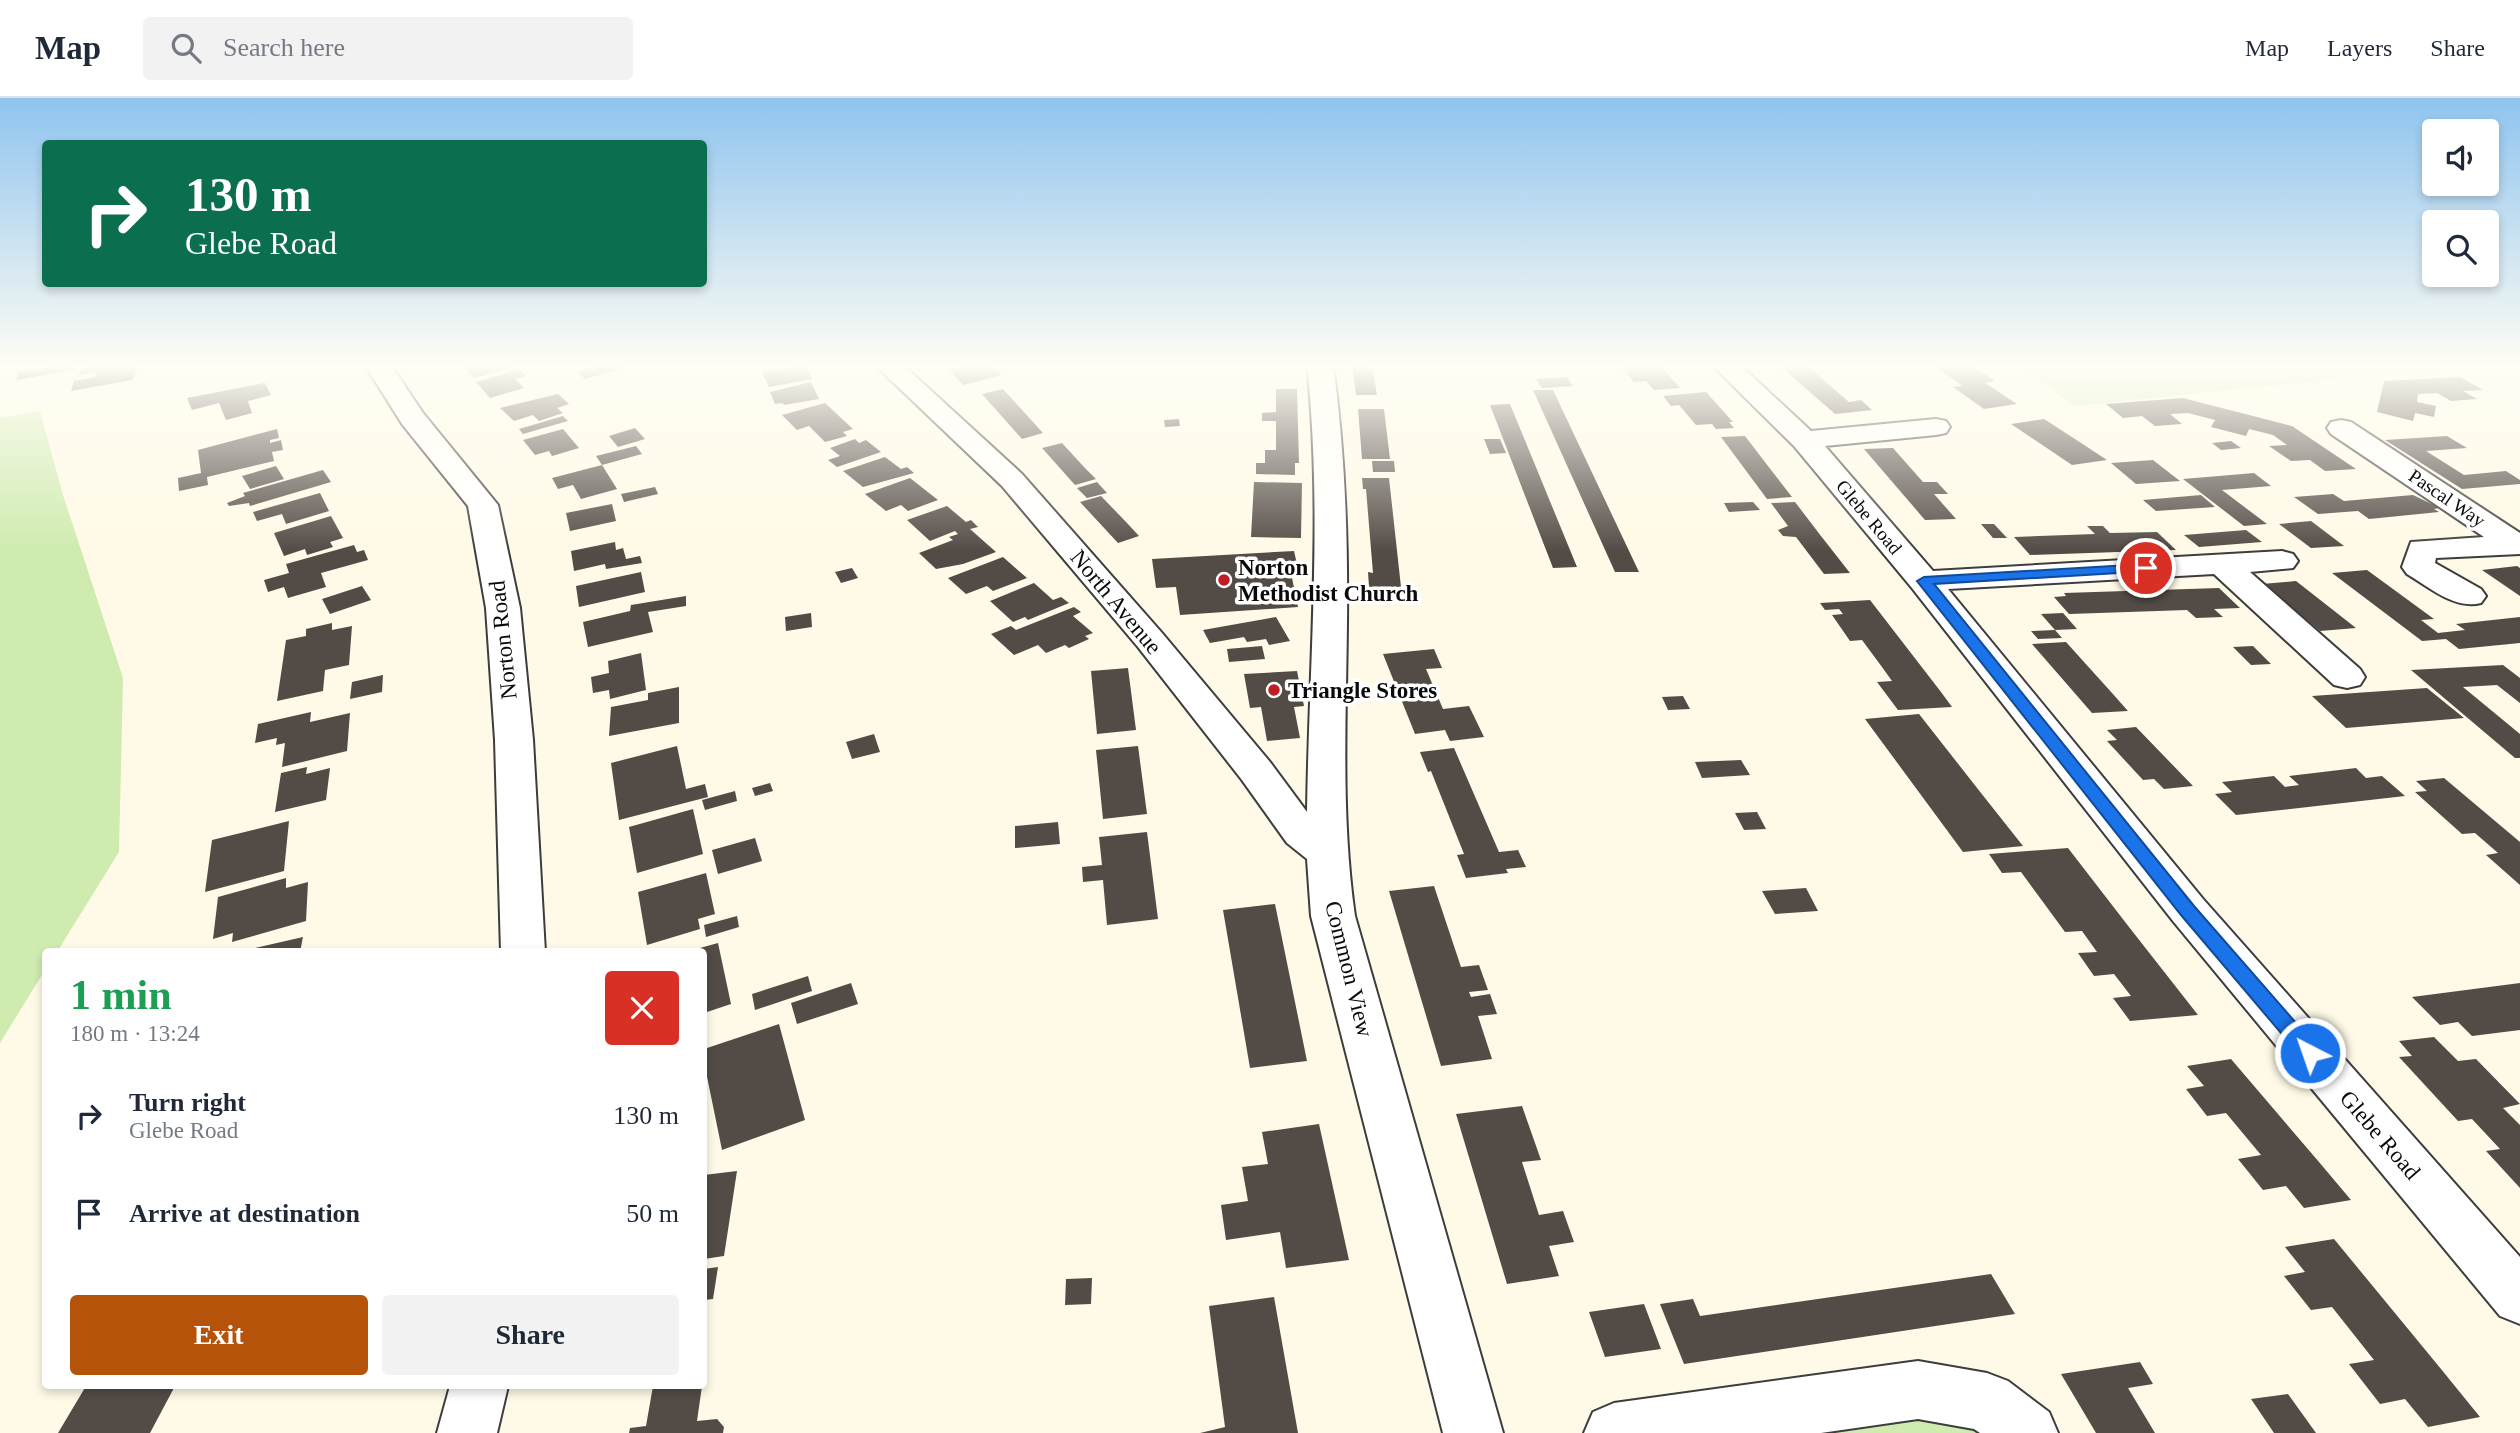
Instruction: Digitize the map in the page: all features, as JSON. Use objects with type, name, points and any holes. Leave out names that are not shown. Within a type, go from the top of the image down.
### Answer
[{"type":"street","name":"Norton Road","points":[[420,427],[483,505],[503,608],[514,740],[523,948]]},
{"type":"street","name":"North Avenue","points":[[955,427],[1012,480],[1150,640],[1256,771],[1301,833],[1328,853]]},
{"type":"street","name":"Common View","points":[[1327,427],[1331,511],[1327,692],[1328,882],[1333,916],[1473,1433]]},
{"type":"street","name":"Glebe Road","points":[[1791,427],[1924,581],[2188,910],[2520,1298]]},
{"type":"street","points":[[1804,440],[1933,427]]},
{"type":"street","name":"Pascal Way","points":[[2341,428],[2519,545]]},
{"type":"street","name":"Pascal Way","points":[[2469,596],[2418,567],[2422,549],[2519,545]]},
{"type":"street","points":[[1924,581],[2281,561]]},
{"type":"street","points":[[2221,564],[2347,677]]},
{"type":"street","points":[[467,1433],[478,1389]]},
{"type":"street","points":[[1614,1433],[1918,1390],[1987,1402],[2028,1433]]},
{"type":"green space","points":[[0,427],[44,427],[63,495],[123,678],[119,852],[59,948],[42,948],[42,975],[0,1043]]},
{"type":"green space","points":[[1945,1412],[1990,1433],[1771,1433]]},
{"type":"building","points":[[525,427],[546,427],[523,434],[519,429]]},
{"type":"building","points":[[810,427],[853,429],[843,432],[847,436],[825,442]]},
{"type":"building","points":[[1012,427],[1038,427],[1043,433],[1022,439]]},
{"type":"building","points":[[1276,427],[1298,427],[1299,463],[1295,463],[1295,475],[1256,474],[1256,463],[1265,463],[1265,450],[1276,450]]},
{"type":"building","points":[[1359,427],[1386,427],[1390,459],[1362,459]]},
{"type":"building","points":[[1499,427],[1520,427],[1577,567],[1553,568]]},
{"type":"building","points":[[1550,427],[1571,427],[1639,572],[1615,572]]},
{"type":"building","points":[[2016,427],[2057,427],[2107,460],[2072,465]]},
{"type":"building","points":[[2212,427],[2294,427],[2356,469],[2325,471],[2310,460],[2291,461],[2269,446],[2287,445],[2273,435],[2249,429],[2246,436]]},
{"type":"building","points":[[635,428],[645,439],[618,447],[609,436]]},
{"type":"building","points":[[277,429],[279,438],[270,440],[270,443],[281,440],[283,450],[272,452],[274,461],[207,477],[208,485],[179,491],[178,478],[201,473],[198,450]]},
{"type":"building","points":[[563,429],[579,448],[552,456],[549,451],[535,455],[523,440]]},
{"type":"building","points":[[1745,436],[1792,497],[1767,499],[1721,437]]},
{"type":"building","points":[[2447,436],[2467,448],[2426,451],[2464,475],[2506,471],[2520,480],[2520,484],[2462,489],[2385,440]]},
{"type":"building","points":[[855,439],[859,443],[866,440],[881,452],[837,467],[828,460],[840,456],[830,448]]},
{"type":"building","points":[[1484,439],[1500,439],[1506,453],[1490,454]]},
{"type":"building","points":[[2231,441],[2241,448],[2221,450],[2212,443]]},
{"type":"building","points":[[1062,443],[1096,479],[1075,485],[1042,448]]},
{"type":"building","points":[[636,446],[642,454],[602,465],[596,456]]},
{"type":"building","points":[[1893,448],[1923,482],[1937,482],[1948,494],[1934,494],[1956,519],[1925,520],[1864,449]]},
{"type":"building","points":[[885,457],[901,469],[907,467],[914,473],[863,487],[843,471]]},
{"type":"building","points":[[2153,460],[2180,481],[2136,484],[2111,463]]},
{"type":"building","points":[[1372,461],[1394,461],[1395,472],[1373,472]]},
{"type":"building","points":[[602,465],[617,489],[581,499],[573,485],[558,489],[552,478]]},
{"type":"building","points":[[276,466],[284,479],[250,489],[242,476]]},
{"type":"building","points":[[323,470],[331,482],[250,506],[249,503],[229,506],[227,503],[245,496],[243,493]]},
{"type":"building","points":[[2254,473],[2271,486],[2222,490],[2267,524],[2244,526],[2183,479]]},
{"type":"building","points":[[910,478],[938,500],[908,511],[901,505],[886,511],[865,494]]},
{"type":"building","points":[[1362,478],[1389,478],[1401,587],[1369,587],[1368,572],[1373,573],[1366,489],[1363,489]]},
{"type":"building","points":[[1097,482],[1107,493],[1087,498],[1077,488]]},
{"type":"building","points":[[1254,482],[1302,483],[1301,538],[1251,537]]},
{"type":"building","points":[[655,487],[658,494],[624,502],[621,494]]},
{"type":"building","points":[[320,493],[329,511],[286,524],[282,514],[257,521],[253,512]]},
{"type":"building","points":[[2333,494],[2344,501],[2413,495],[2440,508],[2434,509],[2439,512],[2369,519],[2358,511],[2318,514],[2294,497]]},
{"type":"building","points":[[2201,495],[2215,507],[2156,511],[2143,500]]},
{"type":"building","points":[[1101,496],[1139,536],[1118,543],[1080,502]]},
{"type":"building","points":[[1753,502],[1760,510],[1729,512],[1724,503]]},
{"type":"building","points":[[1795,502],[1850,573],[1824,574],[1796,537],[1783,536],[1778,530],[1788,526],[1771,503]]},
{"type":"building","points":[[612,504],[616,521],[570,531],[566,513]]},
{"type":"building","points":[[947,506],[966,522],[971,520],[978,527],[970,529],[996,552],[963,564],[936,569],[919,553],[953,540],[949,537],[958,534],[955,531],[930,541],[907,520]]},
{"type":"building","points":[[331,516],[343,538],[330,542],[333,547],[307,555],[305,549],[284,556],[274,533]]},
{"type":"building","points":[[2311,521],[2344,546],[2311,548],[2279,524]]},
{"type":"building","points":[[1981,524],[1994,524],[2007,538],[1993,538]]},
{"type":"building","points":[[2087,526],[2103,526],[2110,533],[2157,532],[2176,550],[2030,555],[2014,537],[2095,534]]},
{"type":"building","points":[[2246,530],[2262,542],[2199,547],[2184,535]]},
{"type":"building","points":[[615,542],[616,550],[623,548],[626,559],[640,556],[642,563],[606,569],[605,564],[574,571],[571,551]]},
{"type":"building","points":[[354,545],[357,552],[364,550],[368,560],[321,573],[326,587],[288,598],[284,587],[268,592],[264,580],[289,573],[286,564]]},
{"type":"building","name":"Norton Methodist Church","points":[[1294,551],[1299,573],[1291,573],[1298,607],[1180,615],[1176,587],[1156,588],[1152,559]]},
{"type":"building","points":[[1003,557],[1027,578],[993,591],[987,586],[966,594],[948,578]]},
{"type":"building","points":[[2517,566],[2520,568],[2520,596],[2482,570]]},
{"type":"building","points":[[852,568],[858,578],[841,583],[835,572]]},
{"type":"building","points":[[2367,570],[2434,619],[2421,620],[2438,633],[2465,630],[2456,624],[2520,617],[2520,643],[2459,649],[2446,639],[2422,641],[2332,573]]},
{"type":"building","points":[[641,572],[645,592],[579,607],[576,586]]},
{"type":"building","points":[[2296,581],[2356,628],[2320,631],[2291,607],[2285,608],[2262,584]]},
{"type":"building","points":[[1034,583],[1053,600],[1061,597],[1069,603],[1028,620],[1025,617],[1013,622],[990,601]]},
{"type":"building","points":[[362,586],[371,600],[330,614],[322,599]]},
{"type":"building","points":[[2219,588],[2240,608],[2214,609],[2223,617],[2196,618],[2187,610],[2069,614],[2054,597],[2066,596],[2064,593]]},
{"type":"building","points":[[686,596],[686,606],[648,612],[653,632],[588,647],[583,622],[630,611],[631,605]]},
{"type":"building","points":[[1870,600],[1952,707],[1898,710],[1877,682],[1892,681],[1882,667],[1862,640],[1850,641],[1832,615],[1843,614],[1839,609],[1825,610],[1820,603]]},
{"type":"building","points":[[1074,607],[1081,612],[1073,616],[1093,633],[1085,636],[1089,639],[1069,648],[1065,645],[1046,653],[1038,645],[1014,655],[991,634],[1011,626],[1016,630]]},
{"type":"building","points":[[811,613],[812,627],[786,631],[785,617]]},
{"type":"building","points":[[2063,613],[2077,629],[2055,630],[2041,614]]},
{"type":"building","points":[[1276,617],[1290,641],[1269,645],[1266,639],[1247,642],[1244,637],[1210,643],[1203,630]]},
{"type":"building","points":[[332,623],[332,630],[352,626],[349,665],[325,670],[323,691],[277,701],[286,640],[306,636],[306,629]]},
{"type":"building","points":[[2055,630],[2062,638],[2038,639],[2031,631]]},
{"type":"building","points":[[2066,642],[2128,711],[2092,713],[2032,644]]},
{"type":"building","points":[[1262,646],[1265,659],[1229,662],[1227,649]]},
{"type":"building","points":[[2253,646],[2271,664],[2251,665],[2233,647]]},
{"type":"building","points":[[1434,649],[1442,668],[1426,669],[1443,709],[1469,706],[1484,737],[1450,741],[1445,730],[1415,734],[1383,654]]},
{"type":"building","points":[[641,653],[646,690],[610,699],[609,690],[593,693],[591,677],[609,673],[608,661]]},
{"type":"building","points":[[2503,665],[2520,678],[2520,703],[2497,685],[2463,687],[2520,734],[2520,758],[2515,758],[2411,670]]},
{"type":"building","points":[[1128,668],[1136,730],[1097,734],[1091,671]]},
{"type":"building","name":"Triangle Stores","points":[[1297,671],[1304,706],[1294,707],[1300,738],[1267,741],[1261,707],[1250,708],[1244,674]]},
{"type":"building","points":[[383,675],[382,692],[350,699],[352,682]]},
{"type":"building","points":[[679,687],[679,723],[609,736],[611,707],[648,700],[648,693]]},
{"type":"building","points":[[2427,688],[2464,718],[2346,728],[2312,696]]},
{"type":"building","points":[[1683,696],[1690,709],[1668,710],[1662,697]]},
{"type":"building","points":[[311,712],[310,722],[350,713],[347,751],[282,767],[285,743],[276,745],[277,738],[255,743],[258,724]]},
{"type":"building","points":[[1919,714],[2023,846],[1963,852],[1865,719]]},
{"type":"building","points":[[2136,727],[2193,786],[2164,789],[2154,779],[2143,780],[2107,741],[2117,740],[2107,730]]},
{"type":"building","points":[[874,734],[880,752],[852,759],[846,742]]},
{"type":"building","points":[[677,746],[686,789],[705,784],[708,797],[619,820],[611,763]]},
{"type":"building","points":[[1138,746],[1147,814],[1103,819],[1096,750]]},
{"type":"building","points":[[1454,748],[1499,852],[1518,850],[1526,867],[1506,869],[1508,873],[1466,878],[1457,855],[1464,854],[1431,771],[1428,772],[1420,752]]},
{"type":"building","points":[[1741,760],[1750,775],[1702,778],[1695,762]]},
{"type":"building","points":[[307,767],[306,774],[330,768],[326,800],[275,812],[281,773]]},
{"type":"building","points":[[2356,768],[2366,778],[2382,776],[2405,796],[2236,815],[2215,794],[2232,792],[2222,782],[2274,776],[2285,787],[2299,785],[2289,776]]},
{"type":"building","points":[[2444,778],[2520,842],[2520,885],[2486,855],[2498,853],[2475,833],[2462,834],[2415,792],[2427,791],[2416,781]]},
{"type":"building","points":[[770,783],[773,791],[755,796],[752,788]]},
{"type":"building","points":[[735,791],[737,801],[705,810],[702,800]]},
{"type":"building","points":[[693,809],[703,854],[637,873],[629,827]]},
{"type":"building","points":[[1757,812],[1766,829],[1744,830],[1735,813]]},
{"type":"building","points":[[289,821],[284,871],[205,892],[212,840]]},
{"type":"building","points":[[1058,822],[1060,844],[1015,848],[1015,826]]},
{"type":"building","points":[[1147,832],[1158,919],[1107,925],[1103,880],[1083,882],[1082,867],[1102,865],[1099,837]]},
{"type":"building","points":[[755,838],[762,861],[718,874],[712,850]]},
{"type":"building","points":[[2068,848],[2198,1015],[2130,1021],[2113,998],[2131,996],[2114,974],[2094,976],[2078,953],[2097,952],[2082,931],[2065,932],[2021,872],[2002,873],[1989,854]]},
{"type":"building","points":[[706,873],[715,914],[698,919],[700,929],[647,945],[638,892]]},
{"type":"building","points":[[286,878],[286,888],[308,882],[306,921],[232,942],[233,933],[213,939],[218,897]]},
{"type":"building","points":[[1434,886],[1461,967],[1479,965],[1488,990],[1469,992],[1471,997],[1490,994],[1497,1014],[1478,1016],[1492,1059],[1441,1066],[1389,891]]},
{"type":"building","points":[[1806,888],[1818,911],[1775,914],[1762,891]]},
{"type":"building","points":[[1275,904],[1307,1061],[1250,1068],[1223,910]]},
{"type":"building","points":[[737,916],[739,927],[706,937],[704,925]]},
{"type":"building","points":[[303,937],[301,948],[255,948]]},
{"type":"building","points":[[718,943],[731,1004],[707,1012],[707,948],[700,948]]},
{"type":"building","points":[[808,976],[812,991],[755,1010],[752,994]]},
{"type":"building","points":[[851,983],[858,1004],[797,1024],[791,1003]]},
{"type":"building","points":[[2520,983],[2520,1030],[2472,1036],[2458,1022],[2440,1025],[2412,997]]},
{"type":"building","points":[[779,1024],[805,1120],[722,1150],[707,1077],[707,1048]]},
{"type":"building","points":[[2434,1037],[2458,1061],[2476,1059],[2520,1104],[2503,1108],[2520,1125],[2520,1188],[2486,1151],[2500,1149],[2472,1119],[2458,1121],[2399,1057],[2412,1056],[2399,1041]]},
{"type":"building","points":[[2231,1059],[2351,1200],[2304,1208],[2286,1186],[2263,1190],[2238,1159],[2261,1155],[2226,1113],[2207,1116],[2186,1089],[2204,1086],[2187,1066]]},
{"type":"building","points":[[1522,1106],[1541,1160],[1522,1162],[1539,1215],[1563,1211],[1574,1242],[1549,1246],[1559,1276],[1507,1284],[1456,1114]]},
{"type":"building","points":[[1319,1124],[1349,1260],[1286,1268],[1280,1232],[1226,1240],[1221,1205],[1248,1201],[1242,1167],[1268,1164],[1262,1132]]},
{"type":"building","points":[[737,1171],[724,1256],[707,1259],[707,1175]]},
{"type":"building","points":[[2334,1239],[2480,1417],[2428,1427],[2405,1399],[2380,1404],[2349,1364],[2374,1360],[2332,1307],[2311,1310],[2284,1276],[2305,1272],[2285,1247]]},
{"type":"building","points":[[718,1267],[713,1299],[707,1300],[707,1269]]},
{"type":"building","points":[[1991,1274],[2015,1314],[1684,1364],[1660,1304],[1693,1299],[1700,1316]]},
{"type":"building","points":[[1092,1278],[1091,1304],[1065,1305],[1066,1279]]},
{"type":"building","points":[[1274,1297],[1298,1433],[1200,1433],[1225,1427],[1209,1306]]},
{"type":"building","points":[[1644,1304],[1661,1349],[1605,1357],[1589,1312]]},
{"type":"building","points":[[2140,1362],[2153,1384],[2128,1388],[2155,1433],[2096,1433],[2061,1374]]},
{"type":"building","points":[[84,1389],[173,1389],[150,1433],[58,1433]]},
{"type":"building","points":[[652,1389],[702,1389],[697,1421],[717,1419],[724,1427],[723,1433],[629,1433],[630,1428],[646,1426]]},
{"type":"building","points":[[2288,1394],[2316,1433],[2274,1433],[2251,1399]]},
{"type":"place","name":"Norton Methodist Church","points":[[1224,580]]},
{"type":"place","name":"Triangle Stores","points":[[1274,690]]},
{"type":"route","points":[[2146,568],[1924,581],[2188,910],[2310,1053]]}]
